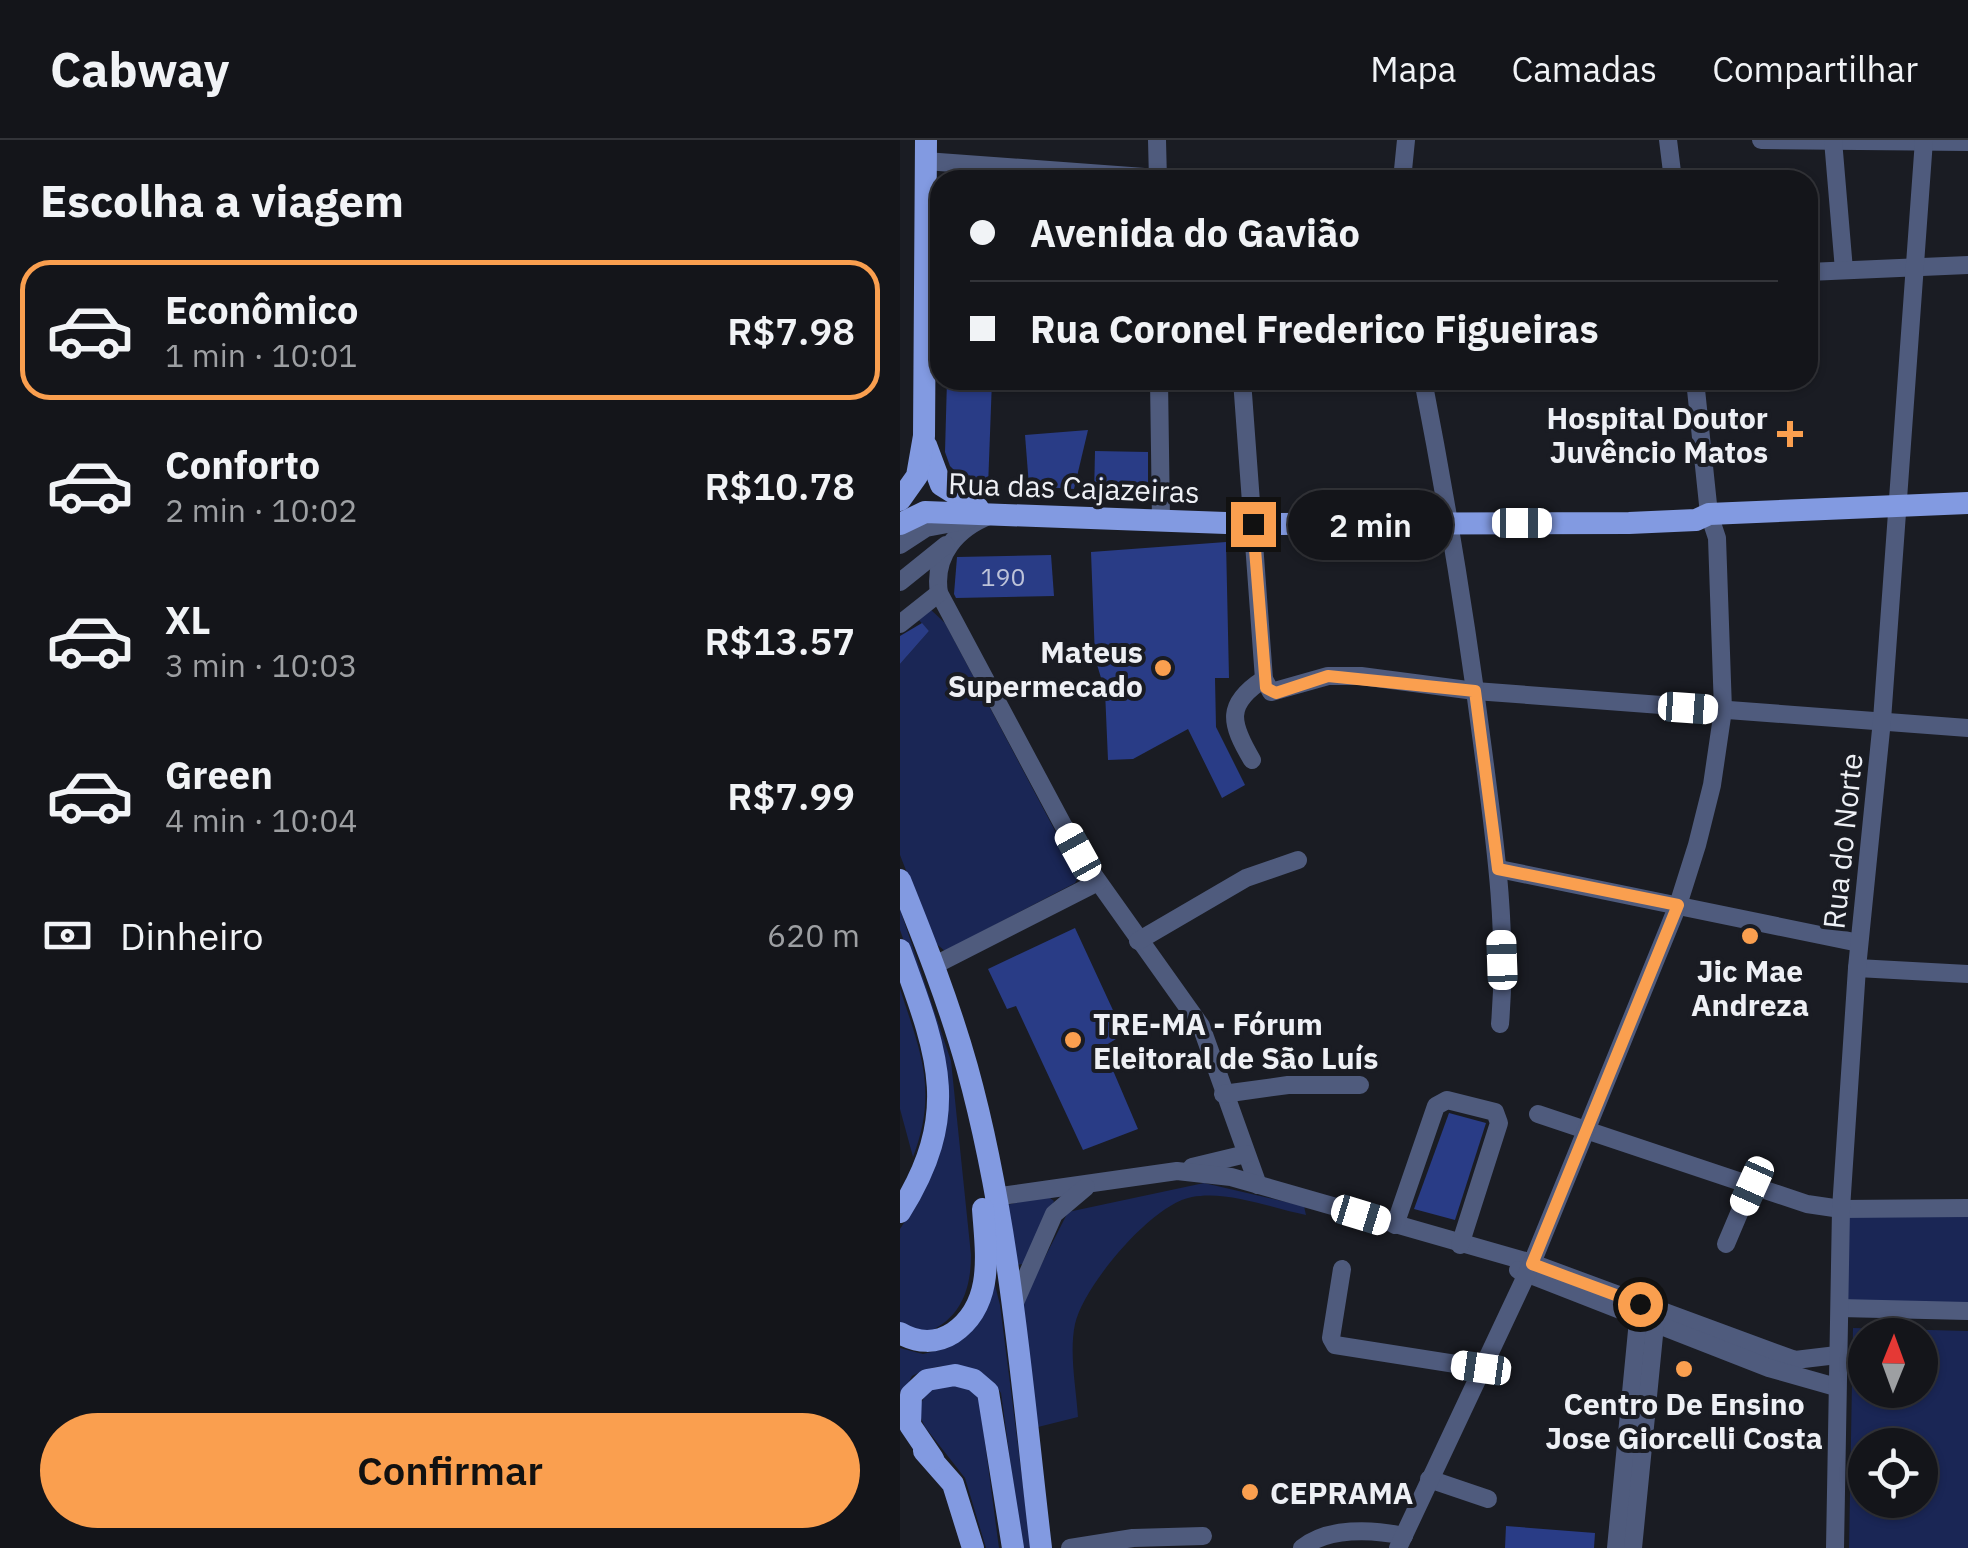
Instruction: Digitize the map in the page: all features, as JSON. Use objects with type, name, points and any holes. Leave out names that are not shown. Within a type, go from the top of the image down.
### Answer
[{"type":"main road","points":[[926,150],[917,206],[930,289]]},
{"type":"main road","points":[[900,500],[917,476],[924,436],[930,336]]},
{"type":"main road","points":[[924,436],[936,478],[947,491],[972,506],[1000,514]]},
{"type":"main road","name":"Rua das Cajazeiras","points":[[900,524],[920,512],[1253,524],[1629,523],[1696,520],[1710,514],[1968,504]]},
{"type":"main road","points":[[900,880],[935,965],[973,1098],[994,1197],[1013,1308],[1041,1548]]},
{"type":"main road","points":[[900,950],[936,1061],[941,1103],[930,1150],[900,1212]]},
{"type":"main road","points":[[900,1334],[918,1340],[944,1338],[966,1322],[982,1293],[987,1257],[973,1098]]},
{"type":"main road","points":[[972,1548],[958,1495],[910,1426],[911,1396],[934,1378],[954,1375],[974,1380],[990,1400],[1013,1548]]},
{"type":"main road","points":[[900,1428],[933,1458]]},
{"type":"street","points":[[1157,140],[1158,170]]},
{"type":"street","points":[[1403,170],[1406,140]]},
{"type":"street","points":[[1668,140],[1672,170]]},
{"type":"street","points":[[1761,140],[1968,142]]},
{"type":"street","points":[[1833,142],[1844,270]]},
{"type":"street","name":"Rua do Norte","points":[[1835,1548],[1842,1209],[1856,968],[1882,720],[1918,268],[1924,142]]},
{"type":"street","points":[[926,150],[1086,170]]},
{"type":"street","points":[[1818,271],[1968,265]]},
{"type":"street","points":[[1159,390],[1162,520]]},
{"type":"street","points":[[1243,390],[1268,685]]},
{"type":"street","points":[[1425,390],[1451,523],[1498,869],[1503,986],[1500,1024]]},
{"type":"street","points":[[1302,1548],[1314,1540],[1362,1530],[1401,1542],[1529,1270],[1678,905],[1712,785],[1723,710],[1718,538],[1710,514],[1696,390]]},
{"type":"street","points":[[900,582],[950,542],[1000,514]]},
{"type":"street","points":[[900,545],[926,528],[1000,514]]},
{"type":"street","points":[[950,542],[938,570],[939,593],[978,672],[1098,882],[1190,1008],[1258,1185]]},
{"type":"street","points":[[900,624],[939,593]]},
{"type":"street","points":[[1252,760],[1240,741],[1235,709],[1238,700],[1268,685],[1328,676],[1475,691],[1968,728]]},
{"type":"street","points":[[1138,941],[1246,878],[1298,860]]},
{"type":"street","points":[[1498,869],[1858,943]]},
{"type":"street","points":[[935,965],[1098,882]]},
{"type":"street","points":[[1856,968],[1968,974]]},
{"type":"street","points":[[1223,1094],[1288,1085],[1360,1085]]},
{"type":"street","points":[[1396,1225],[1436,1106],[1446,1100],[1494,1112],[1499,1123],[1460,1245]]},
{"type":"street","points":[[1538,1114],[1588,1127],[1808,1204],[1842,1209],[1968,1208]]},
{"type":"street","points":[[994,1197],[1088,1186],[1246,1154]]},
{"type":"street","points":[[1177,1170],[1258,1185],[1500,1257],[1836,1387]]},
{"type":"street","points":[[1013,1308],[1054,1214],[1088,1186]]},
{"type":"street","points":[[1726,1244],[1752,1186]]},
{"type":"street","points":[[1342,1269],[1331,1338],[1336,1345],[1481,1368]]},
{"type":"street","points":[[1840,1308],[1968,1311]]},
{"type":"street","points":[[1633,1548],[1630,1488],[1647,1314]]},
{"type":"street","points":[[1771,1360],[1806,1360],[1837,1354]]},
{"type":"street","points":[[1429,1478],[1488,1498]]},
{"type":"street","points":[[1616,1548],[1630,1488]]},
{"type":"street","points":[[1070,1548],[1133,1538],[1202,1536]]},
{"type":"shaded area","points":[[930,609],[945,623],[1079,876],[1075,883],[945,951],[934,942],[900,855],[900,664],[929,631],[917,618]]},
{"type":"shaded area","points":[[900,909],[951,1061],[971,1255],[962,1301],[949,1319],[928,1332],[900,1324],[900,1229],[913,1209],[945,1118],[911,961],[900,930]]},
{"type":"shaded area","points":[[900,989],[924,1072],[924,1112],[913,1157],[900,1109]]},
{"type":"shaded area","points":[[1204,1183],[1304,1206],[1306,1215],[1206,1195],[1176,1203],[1158,1214],[1122,1248],[1081,1308],[1073,1347],[1078,1417],[1034,1428],[1020,1306],[1068,1212]]},
{"type":"shaded area","points":[[1046,1195],[1054,1201],[1023,1264],[1015,1265],[1007,1205]]},
{"type":"shaded area","points":[[1968,1214],[1968,1303],[1848,1302],[1847,1216]]},
{"type":"shaded area","points":[[992,1273],[1000,1305],[1031,1548],[1022,1548],[1001,1393],[993,1382],[972,1369],[948,1365],[912,1376],[902,1395],[900,1390],[900,1348],[923,1354],[948,1348]]},
{"type":"shaded area","points":[[1938,1330],[1968,1331],[1968,1548],[1849,1548],[1850,1518],[1938,1518],[1938,1428],[1851,1428],[1852,1408],[1938,1408]]},
{"type":"shaded area","points":[[962,1383],[979,1398],[999,1548],[986,1548],[965,1478],[925,1427],[917,1410],[931,1386]]},
{"type":"building","points":[[947,390],[992,390],[988,487],[962,478],[950,466],[945,452]]},
{"type":"building","points":[[1088,430],[1074,489],[1029,486],[1025,435]]},
{"type":"building","points":[[1095,451],[1148,452],[1148,498],[1094,496]]},
{"type":"building","name":"Mateus Supermecado","points":[[1226,542],[1229,678],[1215,678],[1216,727],[1245,785],[1222,798],[1188,729],[1133,759],[1108,760],[1105,691],[1095,658],[1091,552]]},
{"type":"building","points":[[1051,555],[1054,596],[956,598],[954,594],[957,557]]},
{"type":"building","points":[[922,623],[929,631],[900,664],[900,636]]},
{"type":"building","name":"TRE-MA - Fórum Eleitoral de São Luís","points":[[1075,928],[1124,1034],[1103,1047],[1138,1129],[1083,1150],[1016,1006],[1007,1009],[988,969]]},
{"type":"building","points":[[1449,1113],[1486,1123],[1455,1220],[1414,1209]]},
{"type":"building","points":[[1506,1526],[1595,1533],[1594,1548],[1505,1548]]},
{"type":"place","name":"Hospital Doutor Juvêncio Matos","points":[[1790,434]]},
{"type":"place","name":"Mateus Supermecado","points":[[1163,668]]},
{"type":"place","name":"Jic Mae Andreza","points":[[1750,936]]},
{"type":"place","name":"TRE-MA - Fórum Eleitoral de São Luís","points":[[1073,1040]]},
{"type":"place","name":"Centro De Ensino Jose Giorcelli Costa","points":[[1684,1369]]},
{"type":"place","name":"CEPRAMA","points":[[1250,1492]]},
{"type":"route","points":[[1253,524],[1266,688],[1276,693],[1328,676],[1362,676],[1475,691],[1498,869],[1678,905],[1532,1264],[1640,1304]]}]
